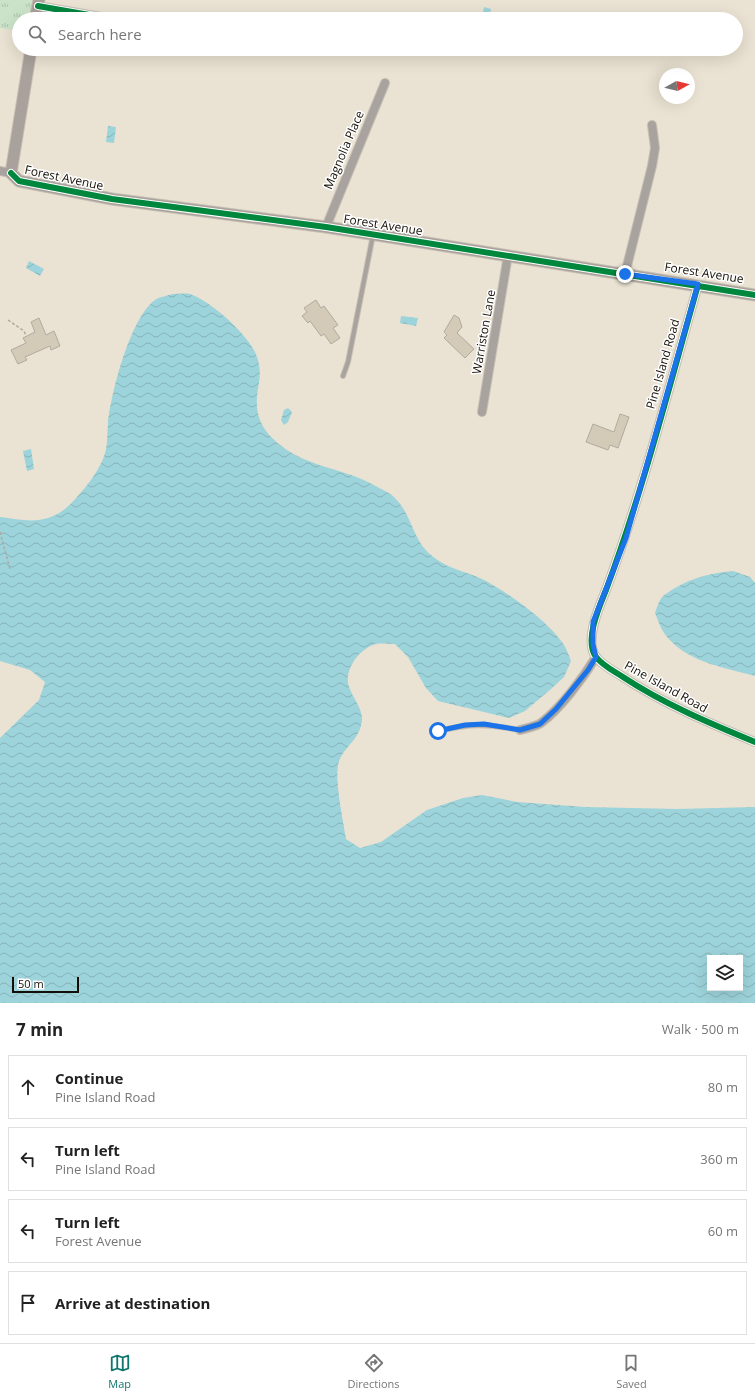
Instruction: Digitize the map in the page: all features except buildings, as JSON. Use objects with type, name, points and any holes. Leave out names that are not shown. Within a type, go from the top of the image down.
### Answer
[{"type":"street","points":[[38,3],[80,12]]},
{"type":"street","points":[[5,172],[30,56]]},
{"type":"street","name":"Magnolia Place","points":[[326,227],[386,83]]},
{"type":"street","points":[[625,274],[652,166],[655,148],[652,125]]},
{"type":"street","name":"Forest Avenue","points":[[5,172],[19,181],[112,199],[373,234],[508,255],[555,264],[698,284],[755,295]]},
{"type":"street","name":"Warriston Lane","points":[[482,412],[508,255]]},
{"type":"street","name":"Pine Island Road","points":[[698,284],[626,538],[593,622],[593,644],[596,657],[606,666],[640,689],[691,715],[755,742]]},
{"type":"street","points":[[520,730],[540,724],[556,709],[588,670],[596,657]]},
{"type":"lane","points":[[343,376],[348,362],[373,234]]},
{"type":"lane","points":[[438,731],[465,725],[484,724],[520,730]]},
{"type":"path","points":[[8,320],[24,331],[26,336]]},
{"type":"path","points":[[0,532],[10,569]]},
{"type":"green space","points":[[0,0],[36,0],[34,12],[12,12],[12,30],[0,28]]},
{"type":"water","points":[[484,7],[491,9],[490,12],[483,12]]},
{"type":"water","points":[[108,126],[116,127],[114,143],[106,142]]},
{"type":"water","points":[[29,261],[44,269],[40,276],[26,268]]},
{"type":"water","points":[[172,294],[190,294],[198,298],[229,320],[247,340],[257,357],[260,369],[257,399],[259,417],[266,431],[272,438],[287,450],[301,458],[356,477],[387,492],[395,498],[401,506],[419,540],[431,555],[450,567],[492,584],[527,608],[557,636],[565,647],[571,661],[564,677],[551,689],[525,711],[509,718],[438,701],[426,688],[408,657],[395,644],[376,644],[365,649],[352,664],[348,677],[349,688],[361,711],[361,727],[355,739],[343,753],[338,765],[337,773],[338,791],[346,839],[360,848],[381,842],[427,810],[463,798],[482,795],[517,802],[585,807],[678,809],[755,807],[755,1003],[0,1003],[0,738],[39,700],[45,682],[30,670],[0,661],[0,517],[30,520],[53,516],[68,507],[88,484],[105,455],[113,394],[123,357],[130,339],[146,309],[155,300]]},
{"type":"water","points":[[401,316],[418,318],[416,326],[400,323]]},
{"type":"water","points":[[288,408],[292,412],[288,422],[284,425],[281,420],[284,410]]},
{"type":"water","points":[[31,449],[34,469],[27,471],[23,451]]},
{"type":"water","points":[[733,571],[750,577],[755,583],[755,676],[705,662],[683,651],[664,633],[655,613],[663,596],[671,590],[696,578]]},
{"type":"cycle path","points":[[38,6],[72,12]]},
{"type":"cycle path","points":[[11,173],[19,181],[112,199],[326,227],[755,295]]},
{"type":"cycle path","points":[[698,285],[644,477],[594,624],[592,642],[596,657],[602,663],[639,687],[687,712],[755,742]]},
{"type":"route","points":[[438,731],[465,725],[484,724],[520,730],[540,724],[556,709],[588,670],[596,657],[593,644],[593,622],[626,538],[698,284],[625,274]]}]
